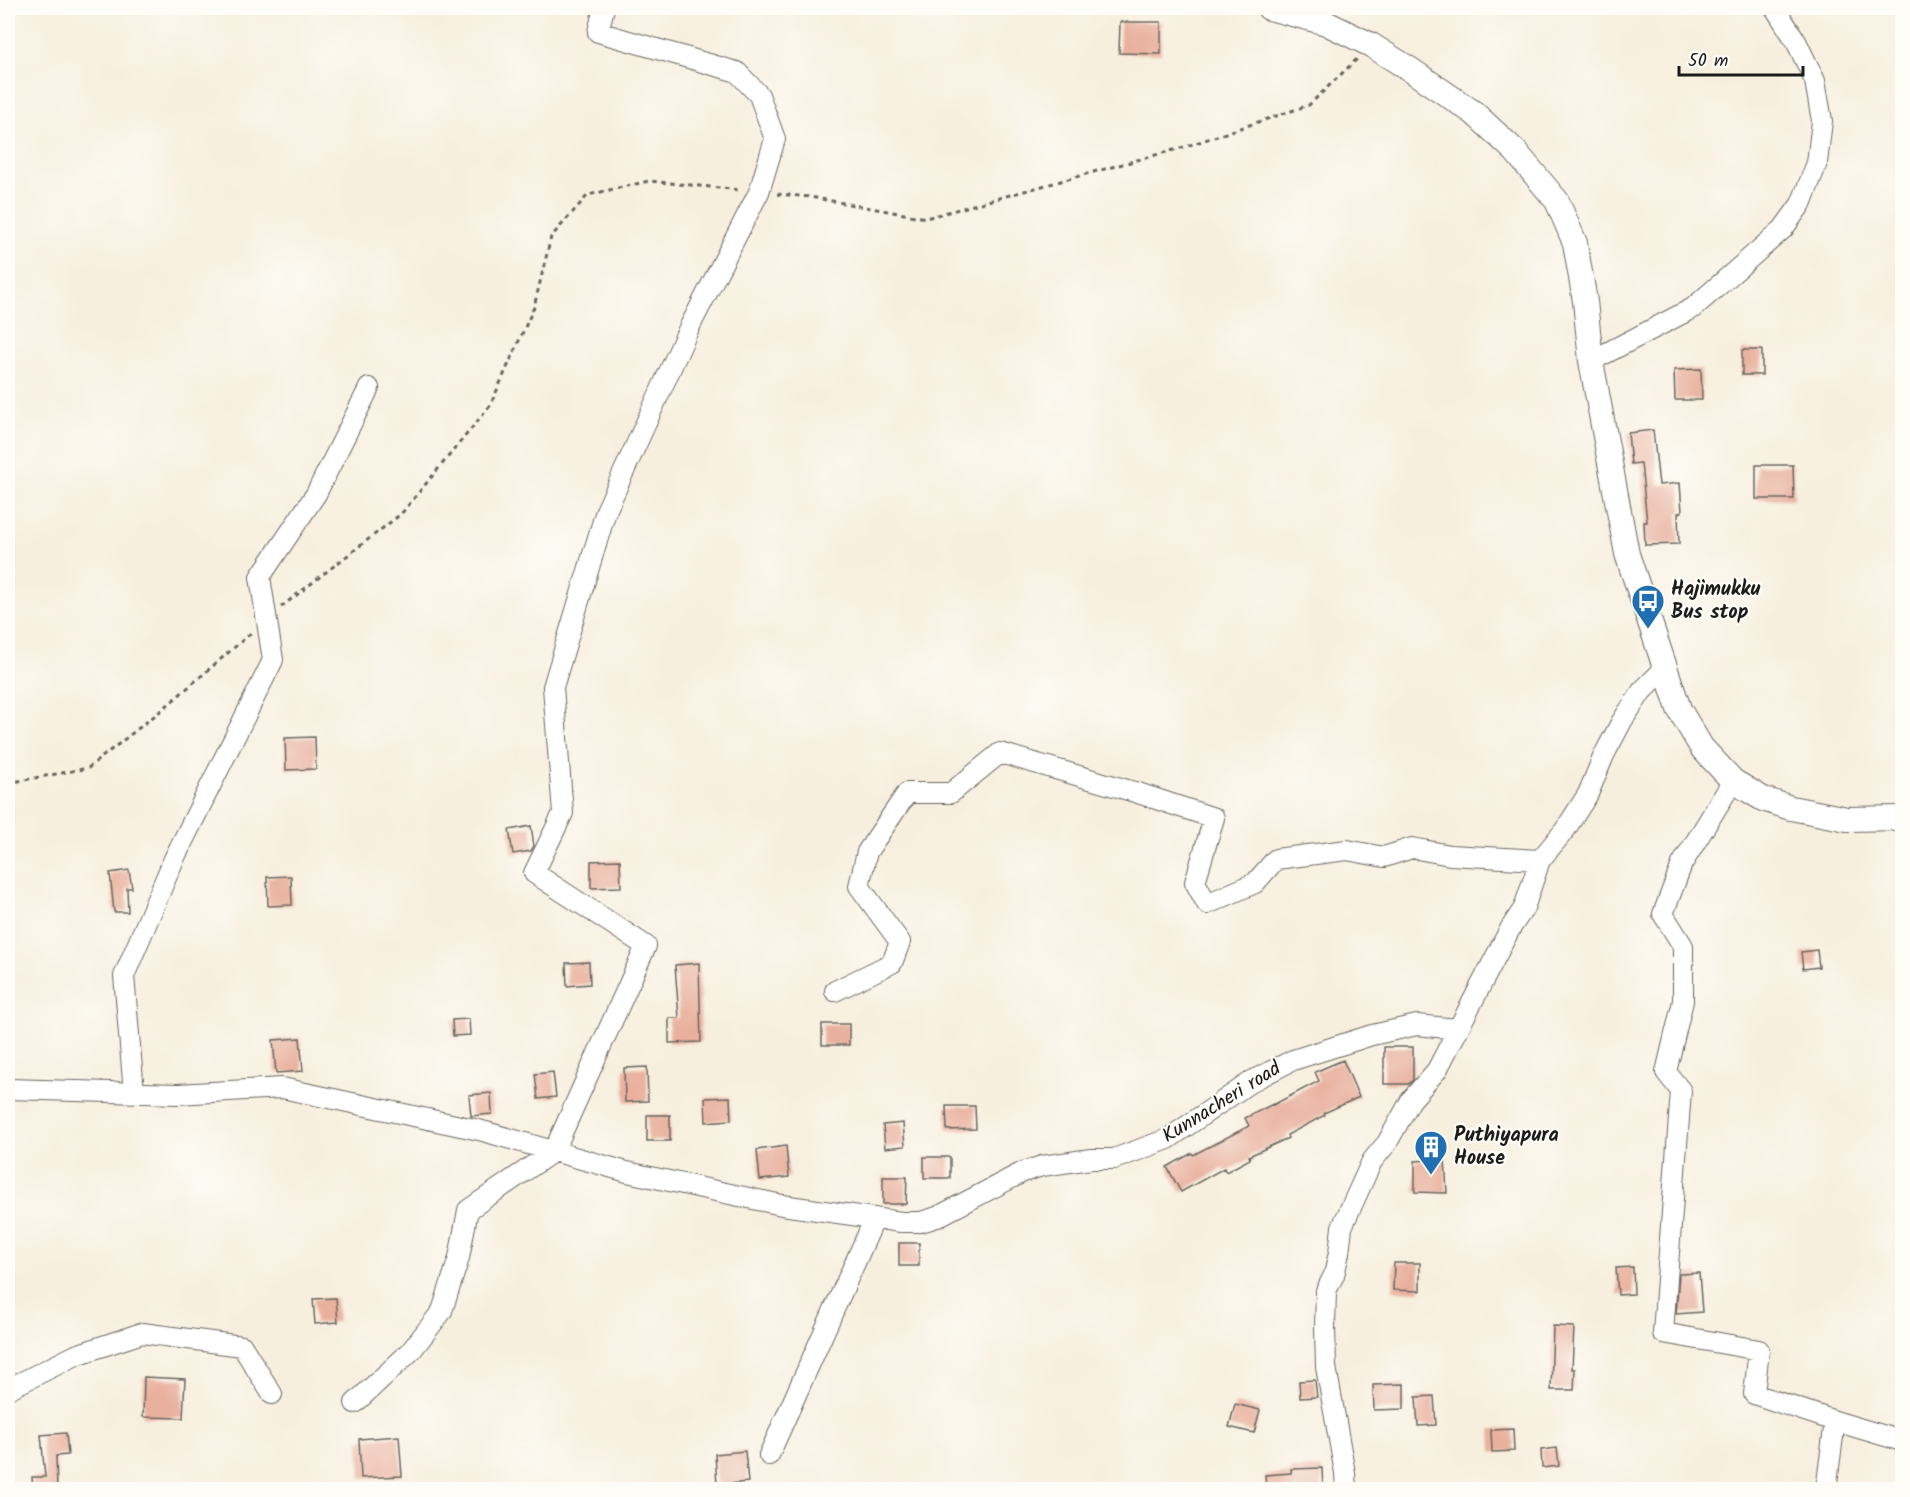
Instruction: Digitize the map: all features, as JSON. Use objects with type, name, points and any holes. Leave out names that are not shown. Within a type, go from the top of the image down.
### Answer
[{"type":"main road","points":[[1269,8],[1326,23],[1371,45],[1474,113],[1515,151],[1557,201],[1575,243],[1585,301],[1591,361],[1627,554],[1679,709],[1702,748],[1733,781],[1763,799],[1791,808],[1847,819],[1902,818]]},
{"type":"street","points":[[355,1403],[411,1351],[442,1311],[459,1258],[468,1210],[554,1152],[646,946],[534,873],[563,813],[553,687],[606,511],[689,328],[759,192],[775,139],[759,95],[737,72],[598,32],[604,8]]},
{"type":"street","points":[[1591,361],[1693,308],[1783,229],[1801,204],[1817,163],[1822,121],[1815,81],[1796,41],[1775,8]]},
{"type":"street","points":[[134,1092],[124,976],[174,859],[273,660],[260,577],[316,494],[369,388]]},
{"type":"street","points":[[1346,1490],[1326,1367],[1325,1327],[1326,1291],[1334,1275],[1342,1227],[1372,1161],[1387,1143],[1411,1100],[1437,1070],[1510,929],[1524,908],[1540,860],[1565,830],[1588,794],[1604,754],[1627,714],[1642,691],[1665,668]]},
{"type":"street","points":[[835,991],[892,963],[900,942],[859,885],[867,852],[907,793],[951,793],[1000,753],[1138,793],[1214,818],[1195,882],[1207,904],[1256,883],[1276,859],[1347,850],[1384,857],[1412,848],[1450,855],[1540,860]]},
{"type":"street","points":[[1733,781],[1682,864],[1663,914],[1683,946],[1683,1001],[1666,1072],[1681,1091],[1663,1333],[1760,1350],[1754,1394],[1902,1441]]},
{"type":"street","name":"Kunnacheri road","points":[[8,1089],[178,1094],[282,1088],[479,1130],[627,1172],[782,1205],[901,1222],[921,1222],[937,1217],[1023,1172],[1042,1166],[1091,1159],[1114,1159],[1168,1139],[1252,1081],[1293,1060],[1372,1035],[1417,1025],[1457,1029]]},
{"type":"street","points":[[770,1455],[875,1218]]},
{"type":"street","points":[[8,1389],[76,1355],[142,1333],[242,1346],[272,1394]]},
{"type":"street","points":[[1826,1490],[1834,1421]]},
{"type":"building","points":[[1120,22],[1161,22],[1161,54],[1119,53]]},
{"type":"building","points":[[1742,350],[1762,350],[1762,375],[1742,375]]},
{"type":"building","points":[[1701,369],[1702,400],[1675,400],[1674,370]]},
{"type":"building","points":[[1653,430],[1659,485],[1680,483],[1682,512],[1678,513],[1679,544],[1645,545],[1644,522],[1647,522],[1641,463],[1631,464],[1628,433]]},
{"type":"building","points":[[1756,465],[1793,465],[1794,499],[1756,499]]},
{"type":"building","points":[[315,737],[316,769],[286,770],[285,738]]},
{"type":"building","points":[[531,826],[534,846],[531,851],[513,854],[509,830]]},
{"type":"building","points":[[620,860],[621,887],[591,888],[591,861]]},
{"type":"building","points":[[129,870],[132,888],[127,888],[128,912],[114,912],[110,873]]},
{"type":"building","points":[[291,876],[292,905],[268,906],[267,877]]},
{"type":"building","points":[[1817,950],[1819,967],[1803,969],[1801,952]]},
{"type":"building","points":[[589,962],[590,984],[567,986],[566,963]]},
{"type":"building","points":[[699,963],[701,1042],[669,1043],[669,1018],[679,1018],[675,965]]},
{"type":"building","points":[[469,1019],[470,1035],[453,1036],[452,1020]]},
{"type":"building","points":[[822,1024],[849,1024],[849,1045],[822,1045]]},
{"type":"building","points":[[300,1038],[303,1071],[276,1073],[273,1040]]},
{"type":"building","points":[[1384,1047],[1413,1047],[1413,1080],[1409,1084],[1384,1084]]},
{"type":"building","points":[[1343,1060],[1359,1097],[1324,1113],[1325,1115],[1287,1135],[1288,1138],[1249,1156],[1250,1159],[1226,1172],[1224,1168],[1181,1192],[1167,1167],[1249,1126],[1245,1118],[1319,1081],[1315,1072]]},
{"type":"building","points":[[647,1067],[648,1101],[625,1102],[624,1068]]},
{"type":"building","points":[[553,1072],[556,1097],[538,1099],[535,1074]]},
{"type":"building","points":[[491,1093],[492,1114],[471,1116],[469,1095]]},
{"type":"building","points":[[730,1097],[731,1120],[706,1122],[705,1098]]},
{"type":"building","points":[[946,1106],[975,1106],[976,1129],[947,1130]]},
{"type":"building","points":[[647,1115],[670,1115],[670,1141],[647,1141]]},
{"type":"building","points":[[903,1123],[905,1146],[885,1148],[883,1125]]},
{"type":"building","points":[[786,1146],[789,1177],[760,1180],[757,1150]]},
{"type":"building","points":[[924,1157],[950,1157],[950,1178],[924,1178]]},
{"type":"building","name":"Puthiyapura House","points":[[1445,1159],[1447,1193],[1415,1192],[1415,1161]]},
{"type":"building","points":[[883,1177],[907,1177],[906,1204],[883,1204]]},
{"type":"building","points":[[899,1243],[919,1243],[919,1266],[899,1266]]},
{"type":"building","points":[[1394,1263],[1420,1263],[1420,1291],[1393,1290]]},
{"type":"building","points":[[1633,1267],[1634,1294],[1618,1295],[1616,1268]]},
{"type":"building","points":[[1699,1273],[1702,1312],[1676,1314],[1679,1274]]},
{"type":"building","points":[[336,1298],[338,1322],[315,1324],[313,1299]]},
{"type":"building","points":[[1553,1326],[1574,1327],[1572,1369],[1575,1369],[1574,1390],[1551,1390]]},
{"type":"building","points":[[144,1377],[185,1379],[183,1418],[143,1417]]},
{"type":"building","points":[[1315,1380],[1317,1397],[1300,1398],[1299,1381]]},
{"type":"building","points":[[1404,1384],[1404,1409],[1374,1410],[1373,1385]]},
{"type":"building","points":[[1434,1396],[1436,1425],[1418,1426],[1416,1397]]},
{"type":"building","points":[[1235,1404],[1260,1410],[1254,1433],[1229,1427]]},
{"type":"building","points":[[1513,1429],[1514,1451],[1492,1452],[1491,1430]]},
{"type":"building","points":[[66,1433],[68,1455],[56,1456],[57,1490],[33,1490],[32,1477],[45,1477],[41,1435]]},
{"type":"building","points":[[399,1436],[402,1476],[361,1478],[359,1439]]},
{"type":"building","points":[[1557,1448],[1559,1466],[1542,1468],[1541,1450]]},
{"type":"building","points":[[745,1451],[748,1482],[717,1485],[715,1454]]},
{"type":"building","points":[[1322,1468],[1323,1490],[1266,1490],[1265,1475],[1291,1473],[1291,1469]]},
{"type":"place","name":"Hajimukku Bus stop","points":[[1648,630]]},
{"type":"place","name":"Puthiyapura House","points":[[1431,1176]]}]
